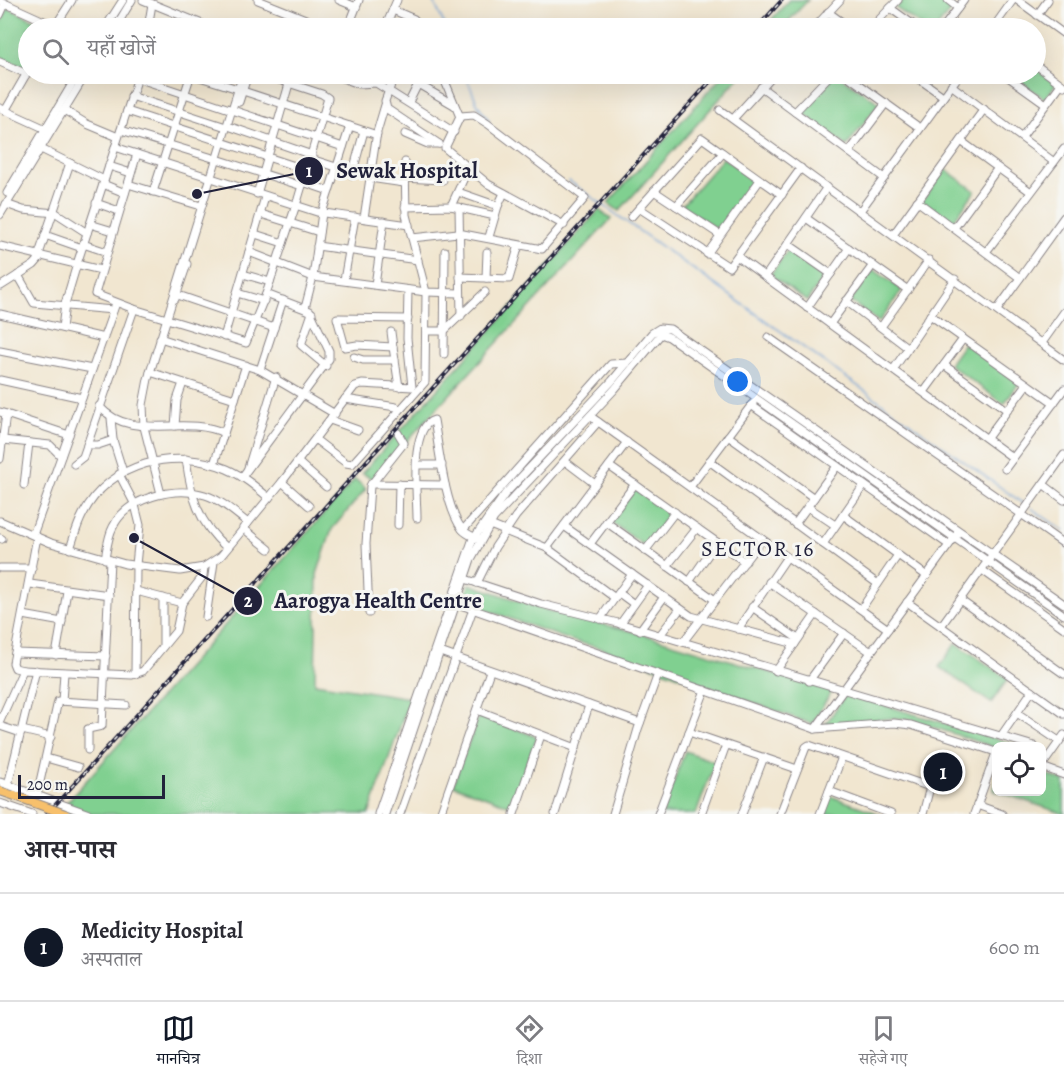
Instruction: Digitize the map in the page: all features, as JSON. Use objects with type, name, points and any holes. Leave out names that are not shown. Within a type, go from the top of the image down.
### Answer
[{"type":"main road","points":[[0,791],[65,814]]},
{"type":"street","points":[[61,18],[71,2],[62,0]]},
{"type":"street","points":[[111,18],[122,0]]},
{"type":"street","points":[[121,18],[132,0]]},
{"type":"street","points":[[143,0],[188,18]]},
{"type":"street","points":[[258,0],[303,18]]},
{"type":"street","points":[[339,0],[357,3],[352,18]]},
{"type":"street","points":[[389,18],[397,0]]},
{"type":"street","points":[[823,18],[840,0]]},
{"type":"street","points":[[880,18],[898,0]]},
{"type":"street","points":[[948,0],[958,8]]},
{"type":"street","points":[[950,18],[964,0]]},
{"type":"street","points":[[1001,18],[1015,0],[1041,18]]},
{"type":"street","points":[[1037,15],[1048,0]]},
{"type":"street","points":[[0,15],[3,3],[36,18]]},
{"type":"street","points":[[150,18],[152,3]]},
{"type":"street","points":[[890,8],[904,18]]},
{"type":"street","points":[[393,10],[410,18]]},
{"type":"street","points":[[828,12],[836,18]]},
{"type":"street","points":[[1046,21],[1064,34]]},
{"type":"street","points":[[0,62],[18,69]]},
{"type":"street","points":[[1022,137],[1063,85],[1046,73]]},
{"type":"street","points":[[20,84],[2,110],[48,130]]},
{"type":"street","points":[[3,205],[39,148],[73,84]]},
{"type":"street","points":[[0,215],[3,205],[48,130],[80,84]]},
{"type":"street","points":[[62,328],[65,304],[76,264],[136,84]]},
{"type":"street","points":[[158,84],[343,147]]},
{"type":"street","points":[[153,192],[188,84]]},
{"type":"street","points":[[222,84],[377,135]]},
{"type":"street","points":[[161,494],[144,427],[143,405],[160,338],[241,84]]},
{"type":"street","points":[[240,90],[243,84]]},
{"type":"street","points":[[18,275],[34,303],[115,306],[134,309],[246,343],[265,298],[296,206],[324,117],[327,104],[326,95],[289,84],[257,194]]},
{"type":"street","points":[[375,84],[409,102],[454,132]]},
{"type":"street","points":[[364,218],[377,135],[391,84]]},
{"type":"street","points":[[409,102],[418,84],[455,106]]},
{"type":"street","points":[[446,84],[460,116],[445,148],[468,169],[504,194],[564,225]]},
{"type":"street","points":[[733,119],[764,84]]},
{"type":"street","points":[[795,112],[822,84]]},
{"type":"street","points":[[859,84],[920,128]]},
{"type":"street","points":[[926,84],[943,96]]},
{"type":"street","points":[[1018,84],[1046,104]]},
{"type":"street","points":[[860,211],[951,85],[1054,162]]},
{"type":"street","points":[[761,87],[884,178]]},
{"type":"street","points":[[132,96],[229,127],[336,167]]},
{"type":"street","points":[[849,152],[886,103]]},
{"type":"street","points":[[385,105],[393,116],[439,144],[428,144],[405,134]]},
{"type":"street","points":[[893,235],[984,109]]},
{"type":"street","points":[[64,110],[87,124],[168,144],[263,174],[329,191]]},
{"type":"street","points":[[720,110],[1064,360]]},
{"type":"street","points":[[127,111],[307,170]]},
{"type":"street","points":[[412,238],[458,232],[542,249],[585,197],[483,120],[474,116],[460,116]]},
{"type":"street","points":[[305,308],[313,277],[322,213],[350,126]]},
{"type":"street","points":[[352,175],[364,130]]},
{"type":"street","points":[[631,217],[701,139],[782,195]]},
{"type":"street","points":[[961,141],[1031,192]]},
{"type":"street","points":[[115,147],[265,197],[322,213],[409,225]]},
{"type":"street","points":[[39,148],[125,193]]},
{"type":"street","points":[[986,252],[1064,149]]},
{"type":"street","points":[[676,206],[723,153]]},
{"type":"street","points":[[115,306],[95,294],[137,154]]},
{"type":"street","points":[[316,440],[349,464],[392,428],[425,382],[426,292],[405,207],[405,162]]},
{"type":"street","points":[[1,286],[37,263],[52,212],[70,164]]},
{"type":"street","points":[[109,166],[131,173]]},
{"type":"street","points":[[639,208],[729,267],[801,168]]},
{"type":"street","points":[[954,228],[998,168]]},
{"type":"street","points":[[451,206],[468,169]]},
{"type":"street","points":[[199,218],[201,206],[212,178]]},
{"type":"street","points":[[370,178],[404,181],[443,180]]},
{"type":"street","points":[[707,254],[760,180]]},
{"type":"street","points":[[128,184],[201,206]]},
{"type":"street","points":[[765,277],[827,187]]},
{"type":"street","points":[[654,191],[720,236]]},
{"type":"street","points":[[458,192],[498,206]]},
{"type":"street","points":[[489,237],[504,194]]},
{"type":"street","points":[[224,337],[265,197]]},
{"type":"street","points":[[917,201],[1020,278]]},
{"type":"street","points":[[96,203],[119,211]]},
{"type":"street","points":[[3,205],[23,210],[52,212],[87,233]]},
{"type":"street","points":[[405,207],[451,206],[495,216]]},
{"type":"street","points":[[459,207],[461,316]]},
{"type":"street","points":[[261,214],[319,232]]},
{"type":"street","points":[[344,280],[355,217]]},
{"type":"street","points":[[806,218],[908,290]]},
{"type":"street","points":[[997,310],[1064,218]]},
{"type":"street","points":[[375,285],[384,221]]},
{"type":"street","points":[[90,224],[113,231]]},
{"type":"street","points":[[255,234],[283,243]]},
{"type":"street","points":[[45,235],[107,252]]},
{"type":"street","points":[[788,244],[831,274]]},
{"type":"street","points":[[460,277],[510,278],[519,245]]},
{"type":"street","points":[[0,246],[101,270]]},
{"type":"street","points":[[317,246],[417,260]]},
{"type":"street","points":[[807,308],[849,248]]},
{"type":"street","points":[[444,354],[446,251]]},
{"type":"street","points":[[249,252],[313,277],[426,292],[460,293]]},
{"type":"street","points":[[486,278],[487,252]]},
{"type":"street","points":[[738,257],[1013,458]]},
{"type":"street","points":[[881,327],[929,260]]},
{"type":"street","points":[[830,324],[873,265]]},
{"type":"street","points":[[243,274],[270,282]]},
{"type":"street","points":[[893,370],[955,279]]},
{"type":"street","points":[[0,521],[70,549],[136,565],[180,571],[204,567],[214,562],[316,440],[357,384],[413,386],[408,348],[408,290]]},
{"type":"street","points":[[427,331],[444,331],[485,292]]},
{"type":"street","points":[[237,293],[283,300],[305,308],[312,313],[329,351],[326,366],[245,474]]},
{"type":"street","points":[[175,294],[274,328]]},
{"type":"street","points":[[260,370],[283,300]]},
{"type":"street","points":[[846,302],[908,348]]},
{"type":"street","points":[[115,306],[35,536],[30,584],[13,665],[23,670],[63,673],[135,674],[142,671],[178,628],[182,603],[203,576],[204,567]]},
{"type":"street","points":[[74,464],[83,457],[134,309]]},
{"type":"street","points":[[1042,343],[1064,312]]},
{"type":"street","points":[[312,313],[301,345],[326,366]]},
{"type":"street","points":[[0,314],[104,338]]},
{"type":"street","points":[[930,315],[1054,403]]},
{"type":"street","points":[[393,346],[343,347],[337,318],[408,319]]},
{"type":"street","points":[[463,530],[627,363],[652,333],[670,329],[1064,604]]},
{"type":"street","points":[[661,331],[837,466],[949,545]]},
{"type":"street","points":[[477,539],[590,416],[661,331]]},
{"type":"street","points":[[391,332],[399,387]]},
{"type":"street","points":[[768,337],[1023,513],[1064,544]]},
{"type":"street","points":[[160,338],[246,365],[276,377],[304,394],[333,417],[358,430]]},
{"type":"street","points":[[924,392],[963,339]]},
{"type":"street","points":[[0,351],[93,369]]},
{"type":"street","points":[[354,357],[363,360],[395,360]]},
{"type":"street","points":[[378,814],[484,521],[514,480],[611,364],[627,363]]},
{"type":"street","points":[[214,464],[246,365]]},
{"type":"street","points":[[944,365],[1007,410]]},
{"type":"street","points":[[150,372],[235,399]]},
{"type":"street","points":[[245,474],[276,377]]},
{"type":"street","points":[[0,380],[82,398]]},
{"type":"street","points":[[175,426],[183,382]]},
{"type":"street","points":[[987,438],[1027,384]]},
{"type":"street","points":[[1005,469],[1064,389]]},
{"type":"street","points":[[345,399],[396,407]]},
{"type":"street","points":[[690,487],[753,401]]},
{"type":"street","points":[[753,401],[1064,615]]},
{"type":"street","points":[[99,406],[111,418],[144,427],[206,427],[224,432]]},
{"type":"street","points":[[0,455],[3,440],[3,413],[69,435]]},
{"type":"street","points":[[590,416],[888,629]]},
{"type":"street","points":[[111,418],[112,440],[121,473],[135,505],[140,534],[136,565],[135,674]]},
{"type":"street","points":[[417,518],[419,434],[427,423],[434,420],[445,485],[463,530],[477,539]]},
{"type":"street","points":[[477,583],[516,516],[566,462],[598,422]]},
{"type":"street","points":[[369,613],[366,528],[371,484],[404,443],[392,428]]},
{"type":"street","points":[[728,436],[814,498]]},
{"type":"street","points":[[3,440],[50,445],[61,456]]},
{"type":"street","points":[[87,444],[98,445],[112,440]]},
{"type":"street","points":[[547,549],[627,442]]},
{"type":"street","points":[[24,485],[29,443]]},
{"type":"street","points":[[70,549],[78,525],[91,501],[111,479],[153,461],[186,459],[214,464],[245,474],[269,498]]},
{"type":"street","points":[[186,459],[191,493],[208,530],[227,548]]},
{"type":"street","points":[[710,461],[878,585]]},
{"type":"street","points":[[941,626],[1062,461]]},
{"type":"street","points":[[298,462],[326,488]]},
{"type":"street","points":[[566,462],[595,484]]},
{"type":"street","points":[[417,465],[442,465]]},
{"type":"street","points":[[609,466],[745,562]]},
{"type":"street","points":[[795,524],[837,466]]},
{"type":"street","points":[[282,482],[309,506]]},
{"type":"street","points":[[371,484],[445,485]]},
{"type":"street","points":[[398,525],[399,484]]},
{"type":"street","points":[[590,544],[635,484]]},
{"type":"street","points":[[1043,484],[1064,500]]},
{"type":"street","points":[[823,544],[864,485]]},
{"type":"street","points":[[88,750],[88,729],[101,728],[106,674],[108,559],[113,526],[120,516],[135,505],[161,494],[191,493],[216,500],[269,549]]},
{"type":"street","points":[[808,507],[835,525]]},
{"type":"street","points":[[645,550],[675,512]]},
{"type":"street","points":[[843,515],[927,576]]},
{"type":"street","points":[[606,522],[715,600]]},
{"type":"street","points":[[490,525],[547,549],[634,604]]},
{"type":"street","points":[[564,526],[680,609],[700,618],[738,629],[796,642]]},
{"type":"street","points":[[668,566],[697,528]]},
{"type":"street","points":[[815,729],[959,531]]},
{"type":"street","points":[[683,642],[762,539]]},
{"type":"street","points":[[689,582],[717,542]]},
{"type":"street","points":[[861,609],[898,555]]},
{"type":"street","points":[[738,629],[787,557]]},
{"type":"street","points":[[206,617],[214,562]]},
{"type":"street","points":[[0,568],[32,568]]},
{"type":"street","points":[[981,570],[1064,628]]},
{"type":"street","points":[[600,619],[632,574]]},
{"type":"street","points":[[462,578],[542,604],[660,635],[1019,742]]},
{"type":"street","points":[[769,582],[871,652]]},
{"type":"street","points":[[30,584],[67,591],[109,595]]},
{"type":"street","points":[[620,624],[648,585]]},
{"type":"street","points":[[56,656],[67,591]]},
{"type":"street","points":[[136,591],[182,603]]},
{"type":"street","points":[[640,630],[664,597]]},
{"type":"street","points":[[163,598],[163,646]]},
{"type":"street","points":[[960,600],[1064,674]]},
{"type":"street","points":[[454,602],[815,729],[894,723],[947,735],[992,751]]},
{"type":"street","points":[[386,814],[440,652],[454,602]]},
{"type":"street","points":[[908,602],[1064,714]]},
{"type":"street","points":[[752,608],[796,642]]},
{"type":"street","points":[[410,814],[400,812],[473,609]]},
{"type":"street","points":[[660,635],[680,609]]},
{"type":"street","points":[[776,670],[816,614]]},
{"type":"street","points":[[23,615],[62,622]]},
{"type":"street","points":[[809,681],[844,633]]},
{"type":"street","points":[[440,652],[640,723]]},
{"type":"street","points":[[15,653],[106,656]]},
{"type":"street","points":[[0,721],[23,670]]},
{"type":"street","points":[[36,670],[22,732],[4,784],[88,814]]},
{"type":"street","points":[[440,814],[490,671]]},
{"type":"street","points":[[62,701],[63,673]]},
{"type":"street","points":[[614,814],[640,723],[658,674]]},
{"type":"street","points":[[658,814],[705,690]]},
{"type":"street","points":[[1001,736],[1032,691]]},
{"type":"street","points":[[37,795],[57,702],[126,705]]},
{"type":"street","points":[[555,814],[589,705]]},
{"type":"street","points":[[477,710],[576,748]]},
{"type":"street","points":[[1017,713],[1062,738],[1046,760]]},
{"type":"street","points":[[0,726],[51,736]]},
{"type":"street","points":[[689,732],[797,769]]},
{"type":"street","points":[[514,814],[541,735]]},
{"type":"street","points":[[701,814],[726,745]]},
{"type":"street","points":[[780,814],[807,745],[930,787],[923,814]]},
{"type":"street","points":[[1046,750],[1052,752]]},
{"type":"street","points":[[742,814],[764,757]]},
{"type":"street","points":[[820,814],[842,757]]},
{"type":"street","points":[[46,758],[78,767]]},
{"type":"street","points":[[974,814],[992,763]]},
{"type":"street","points":[[1046,769],[1064,775]]},
{"type":"street","points":[[829,791],[891,814]]},
{"type":"street","points":[[0,803],[32,814]]},
{"type":"street","points":[[977,805],[1002,814]]},
{"type":"green space","points":[[789,0],[808,0],[791,18],[773,18]]},
{"type":"green space","points":[[903,0],[943,0],[953,7],[945,18],[910,18],[896,8]]},
{"type":"green space","points":[[8,8],[30,18],[18,18],[18,65],[0,57],[0,25]]},
{"type":"green space","points":[[1046,76],[1056,84],[1045,99],[1024,84],[1046,84]]},
{"type":"green space","points":[[715,84],[733,84],[619,211],[608,203]]},
{"type":"green space","points":[[826,84],[851,84],[879,103],[847,146],[800,111]]},
{"type":"green space","points":[[723,158],[754,179],[718,230],[682,205]]},
{"type":"green space","points":[[945,169],[975,191],[952,223],[922,201]]},
{"type":"green space","points":[[599,210],[611,219],[372,479],[362,473]]},
{"type":"green space","points":[[789,249],[826,275],[807,301],[770,275]]},
{"type":"green space","points":[[873,269],[902,290],[879,322],[850,301]]},
{"type":"green space","points":[[964,343],[1019,383],[1004,404],[949,364]]},
{"type":"green space","points":[[355,479],[366,489],[332,529],[317,574],[315,683],[410,698],[369,814],[77,814],[61,809]]},
{"type":"green space","points":[[635,488],[670,513],[646,547],[611,522]]},
{"type":"green space","points":[[469,584],[549,611],[639,633],[832,691],[812,724],[604,649],[570,640],[464,602]]},
{"type":"green space","points":[[956,643],[1008,679],[991,703],[939,667]]},
{"type":"green space","points":[[846,694],[1008,742],[992,742],[992,747],[909,719],[894,718],[825,725]]},
{"type":"green space","points":[[479,715],[537,737],[511,806],[453,785]]},
{"type":"green space","points":[[685,751],[715,762],[696,814],[662,814]]},
{"type":"green space","points":[[1046,774],[1064,781],[1064,814],[1011,796],[1046,796]]},
{"type":"green space","points":[[830,796],[880,814],[823,814]]},
{"type":"waterway","points":[[433,0],[441,18]]},
{"type":"waterway","points":[[469,84],[478,105],[489,121]]},
{"type":"waterway","points":[[569,181],[1024,504]]},
{"type":"waterway","points":[[1031,508],[1064,531]]},
{"type":"tunnel","points":[[392,427],[398,433]]},
{"type":"railway","points":[[766,18],[782,0]]},
{"type":"railway","points":[[47,814],[708,84]]},
{"type":"place","name":"Sewak Hospital","points":[[197,194]]},
{"type":"place","name":"Aarogya Health Centre","points":[[134,538]]},
{"type":"place","name":"Medicity Hospital","points":[[943,772]]},
{"type":"district","name":"SECTOR 16","points":[[758,549]]}]
